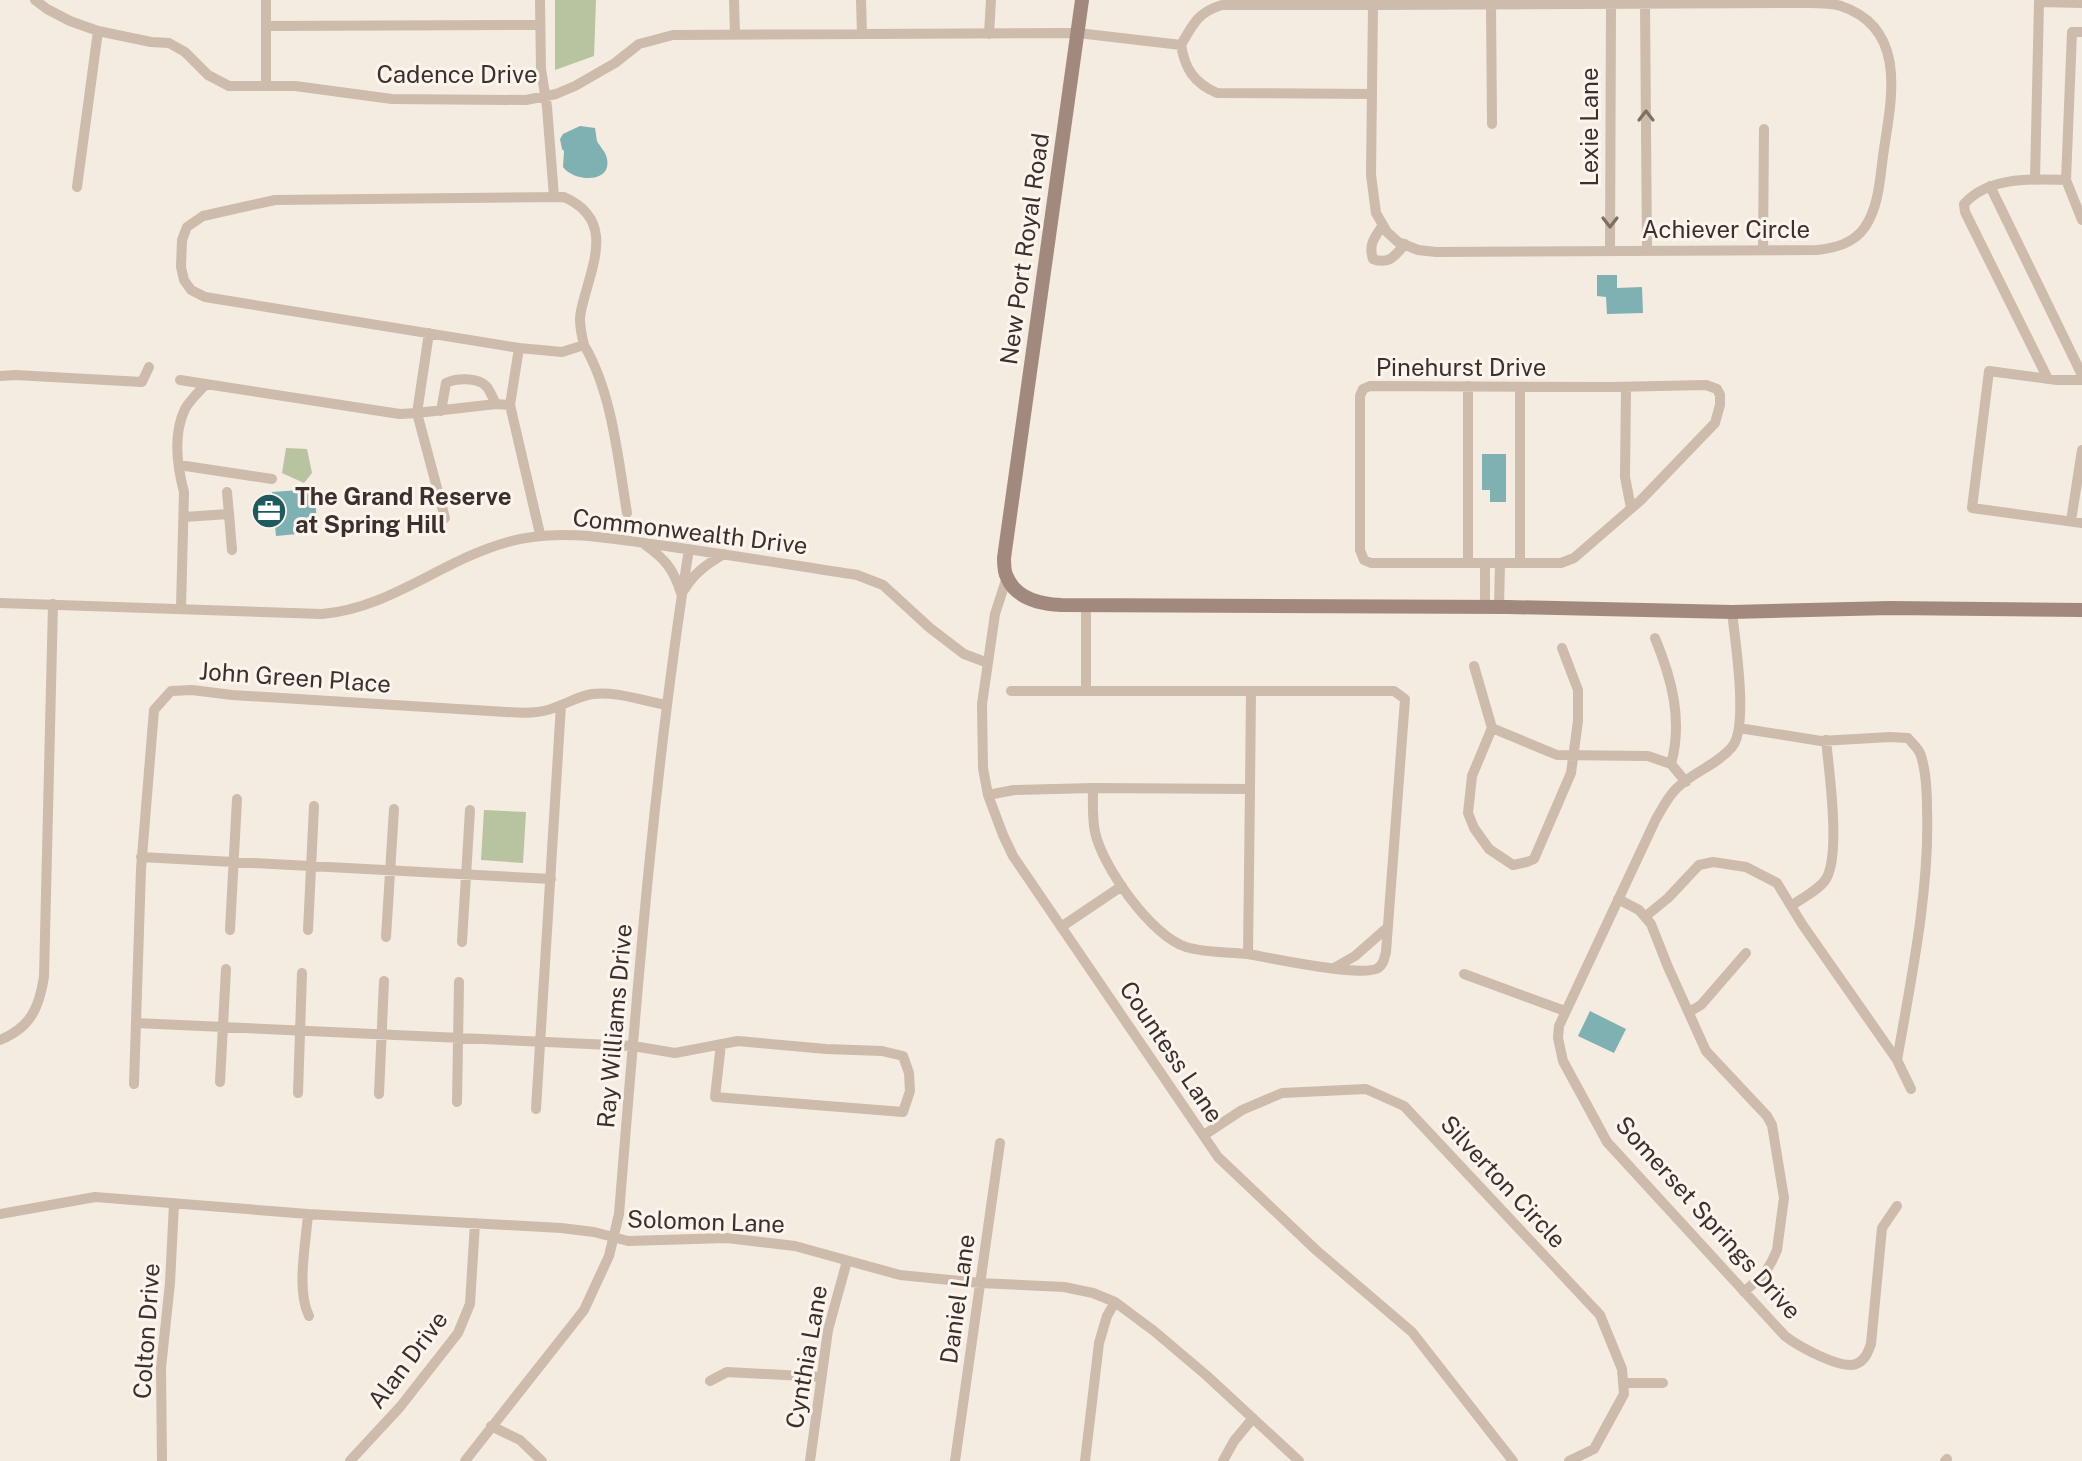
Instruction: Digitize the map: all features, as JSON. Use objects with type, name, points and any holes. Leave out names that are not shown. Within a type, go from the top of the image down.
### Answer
[{"type":"main road","name":"New Port Royal Road","points":[[1007,577],[1004,558],[1010,505],[1082,0]]},
{"type":"main road","points":[[1007,577],[1020,594],[1035,602],[1052,605],[1492,607],[1732,612],[1890,608],[2082,610]]},
{"type":"street","name":"Cadence Drive","points":[[35,0],[70,21],[98,31],[169,43],[185,52],[208,75],[229,86],[295,86],[392,99],[526,100],[544,97],[575,86],[615,63],[639,44],[673,35],[1078,33]]},
{"type":"street","points":[[266,0],[266,85]]},
{"type":"street","points":[[540,0],[544,97],[554,197]]},
{"type":"street","points":[[734,0],[735,34]]},
{"type":"street","points":[[861,0],[862,34]]},
{"type":"street","points":[[989,34],[991,0]]},
{"type":"street","points":[[2035,179],[2039,2],[2082,3]]},
{"type":"street","name":"Achiever Circle","points":[[1181,45],[1202,14],[1222,5],[1839,3],[1875,29],[1891,63],[1891,103],[1873,213],[1864,229],[1843,245],[1817,250],[1436,252],[1418,250],[1398,242],[1383,225]]},
{"type":"street","name":"Lexie Lane","points":[[1610,250],[1611,4]]},
{"type":"street","points":[[1645,4],[1647,250]]},
{"type":"street","points":[[1373,5],[1371,175],[1376,213],[1383,225],[1370,250],[1373,259],[1384,262],[1405,244]]},
{"type":"street","points":[[1491,5],[1492,124]]},
{"type":"street","points":[[266,26],[540,25]]},
{"type":"street","points":[[77,187],[98,31]]},
{"type":"street","points":[[2082,32],[2072,32],[2066,180],[2082,220]]},
{"type":"street","points":[[1078,33],[1181,45],[1188,71],[1197,82],[1217,93],[1372,94]]},
{"type":"street","points":[[1763,250],[1764,129]]},
{"type":"street","points":[[2048,379],[1965,212],[1964,204],[1972,194],[1990,186],[2035,179],[2066,180]]},
{"type":"street","points":[[1990,186],[2082,377],[2048,379],[1989,371],[1972,508],[2077,522],[2082,450]]},
{"type":"street","points":[[584,345],[562,352],[519,348],[205,297],[191,290],[184,280],[182,240],[187,227],[203,216],[275,200],[564,197],[577,203],[589,215],[596,234],[596,253],[579,318],[584,345],[595,364],[613,428],[627,513]]},
{"type":"street","points":[[429,333],[417,413],[445,518]]},
{"type":"street","points":[[519,348],[510,405],[540,534]]},
{"type":"street","points":[[0,376],[142,382],[149,367]]},
{"type":"street","points":[[441,411],[446,383],[453,379],[478,381],[487,386],[496,404]]},
{"type":"street","points":[[180,380],[400,414],[510,405]]},
{"type":"street","points":[[181,608],[184,492],[179,465],[180,423],[186,407],[206,384]]},
{"type":"street","name":"Pinehurst Drive","points":[[1706,385],[1717,389],[1720,405],[1715,423],[1631,508],[1574,558],[1561,563],[1371,563],[1364,560],[1360,550],[1360,396],[1363,389],[1370,386],[1468,386],[1706,385]]},
{"type":"street","points":[[1468,386],[1468,563]]},
{"type":"street","points":[[1520,387],[1520,563]]},
{"type":"street","points":[[1626,387],[1625,477],[1631,508]]},
{"type":"street","points":[[179,465],[272,479]]},
{"type":"street","points":[[227,492],[232,550]]},
{"type":"street","points":[[184,517],[229,514]]},
{"type":"street","name":"Commonwealth Drive","points":[[0,603],[340,613],[379,601],[506,542],[540,534],[603,537],[857,575],[883,585],[964,654],[988,663]]},
{"type":"street","points":[[642,543],[663,558],[675,576],[681,595]]},
{"type":"street","name":"Ray Williams Drive","points":[[465,1461],[584,1310],[614,1239],[619,1214],[650,851],[689,549]]},
{"type":"street","points":[[681,595],[691,578],[724,554]]},
{"type":"street","points":[[1485,563],[1492,607]]},
{"type":"street","points":[[1492,607],[1500,563]]},
{"type":"street","name":"Countess Lane","points":[[1007,577],[995,614],[982,704],[983,768],[988,795],[1013,856],[1218,1157],[1316,1250],[1412,1332],[1513,1461]]},
{"type":"street","points":[[0,1040],[26,1023],[40,1003],[44,977],[53,604]]},
{"type":"street","points":[[1086,605],[1086,691]]},
{"type":"street","points":[[1732,612],[1741,711],[1739,728],[1826,740],[1908,738],[1919,750],[1924,770],[1928,830],[1926,865],[1897,1060]]},
{"type":"street","points":[[1655,638],[1668,669],[1676,713],[1676,747],[1671,764]]},
{"type":"street","points":[[1474,666],[1492,728],[1472,776],[1468,813],[1489,849],[1513,865],[1534,859],[1571,773],[1578,721],[1578,690],[1562,648]]},
{"type":"street","name":"John Green Place","points":[[134,1084],[141,857],[154,710],[171,691],[531,713],[593,694],[667,705]]},
{"type":"street","points":[[1011,691],[1394,691],[1405,699],[1383,963],[1375,970],[1354,972],[1185,947],[1167,938],[1151,924],[1122,886],[1099,847],[1094,830],[1093,788]]},
{"type":"street","points":[[1248,954],[1251,691]]},
{"type":"street","points":[[536,1109],[561,705]]},
{"type":"street","points":[[1492,728],[1557,755],[1648,756],[1671,764],[1686,782]]},
{"type":"street","name":"Somerset Springs Drive","points":[[1739,728],[1738,738],[1731,748],[1677,788],[1656,819],[1559,1026],[1563,1061],[1607,1142],[1785,1336],[1798,1346],[1847,1366],[1860,1363],[1868,1353],[1882,1228],[1897,1206]]},
{"type":"street","points":[[1791,906],[1823,883],[1832,857],[1833,825],[1826,740]]},
{"type":"street","points":[[988,795],[1014,790],[1093,788],[1250,789]]},
{"type":"street","points":[[230,930],[237,799]]},
{"type":"street","points":[[308,930],[314,806]]},
{"type":"street","points":[[386,937],[394,809]]},
{"type":"street","points":[[462,942],[470,810]]},
{"type":"street","points":[[141,857],[551,879]]},
{"type":"street","points":[[1646,916],[1699,865],[1713,862],[1746,867],[1777,883],[1897,1060],[1911,1089]]},
{"type":"street","points":[[1061,927],[1122,886]]},
{"type":"street","points":[[1618,899],[1646,916],[1710,1057],[1772,1125],[1784,1198],[1777,1250],[1765,1273],[1744,1292]]},
{"type":"street","points":[[1334,968],[1355,956],[1388,927]]},
{"type":"street","points":[[1689,1012],[1701,1005],[1746,953]]},
{"type":"street","points":[[220,1082],[226,969]]},
{"type":"street","points":[[298,1093],[302,973]]},
{"type":"street","points":[[1464,974],[1565,1011]]},
{"type":"street","points":[[379,1094],[384,981]]},
{"type":"street","points":[[457,1102],[459,982]]},
{"type":"street","points":[[136,1023],[633,1046],[675,1053],[721,1044],[738,1041],[882,1051],[903,1056],[909,1073],[910,1091],[903,1112],[715,1097],[721,1044]]},
{"type":"street","name":"Silverton Circle","points":[[1204,1135],[1242,1110],[1282,1093],[1366,1089],[1404,1106],[1600,1315],[1622,1369],[1623,1383]]},
{"type":"street","name":"Daniel Lane","points":[[955,1461],[1000,1143]]},
{"type":"street","name":"Solomon Lane","points":[[0,1214],[95,1197],[308,1214],[561,1228],[628,1241],[727,1238],[795,1246],[900,1275],[1064,1287],[1093,1293],[1115,1302],[1165,1340],[1299,1461]]},
{"type":"street","name":"Colton Drive","points":[[162,1461],[161,1368],[174,1204]]},
{"type":"street","points":[[308,1214],[302,1292],[309,1316]]},
{"type":"street","name":"Alan Drive","points":[[350,1461],[408,1398],[458,1333],[470,1304],[475,1223]]},
{"type":"street","name":"Cynthia Lane","points":[[810,1461],[828,1330],[847,1261]]},
{"type":"street","points":[[1085,1461],[1099,1343],[1115,1302]]},
{"type":"street","points":[[710,1381],[727,1372],[821,1377]]},
{"type":"street","points":[[1569,1461],[1594,1449],[1624,1394],[1623,1383],[1663,1383]]},
{"type":"street","points":[[1223,1461],[1234,1441],[1253,1418]]},
{"type":"street","points":[[491,1426],[520,1440],[542,1461]]},
{"type":"green space","points":[[555,0],[596,0],[594,56],[555,70]]},
{"type":"green space","points":[[286,448],[307,449],[312,473],[304,483],[282,473]]},
{"type":"green space","points":[[484,810],[526,812],[523,863],[481,860]]},
{"type":"water","points":[[580,126],[595,128],[597,141],[606,156],[604,173],[591,178],[575,176],[563,167],[564,151],[560,139],[563,134]]},
{"type":"water","points":[[1597,275],[1617,275],[1617,288],[1642,287],[1643,313],[1607,314],[1606,297],[1597,296]]},
{"type":"water","points":[[1482,454],[1506,454],[1506,502],[1490,502],[1490,490],[1482,490]]},
{"type":"water","points":[[314,489],[318,532],[276,536],[272,492]]},
{"type":"water","points":[[1590,1011],[1626,1029],[1614,1053],[1578,1036]]},
{"type":"place","name":"The Grand Reserve at Spring Hill","points":[[269,511]]}]
